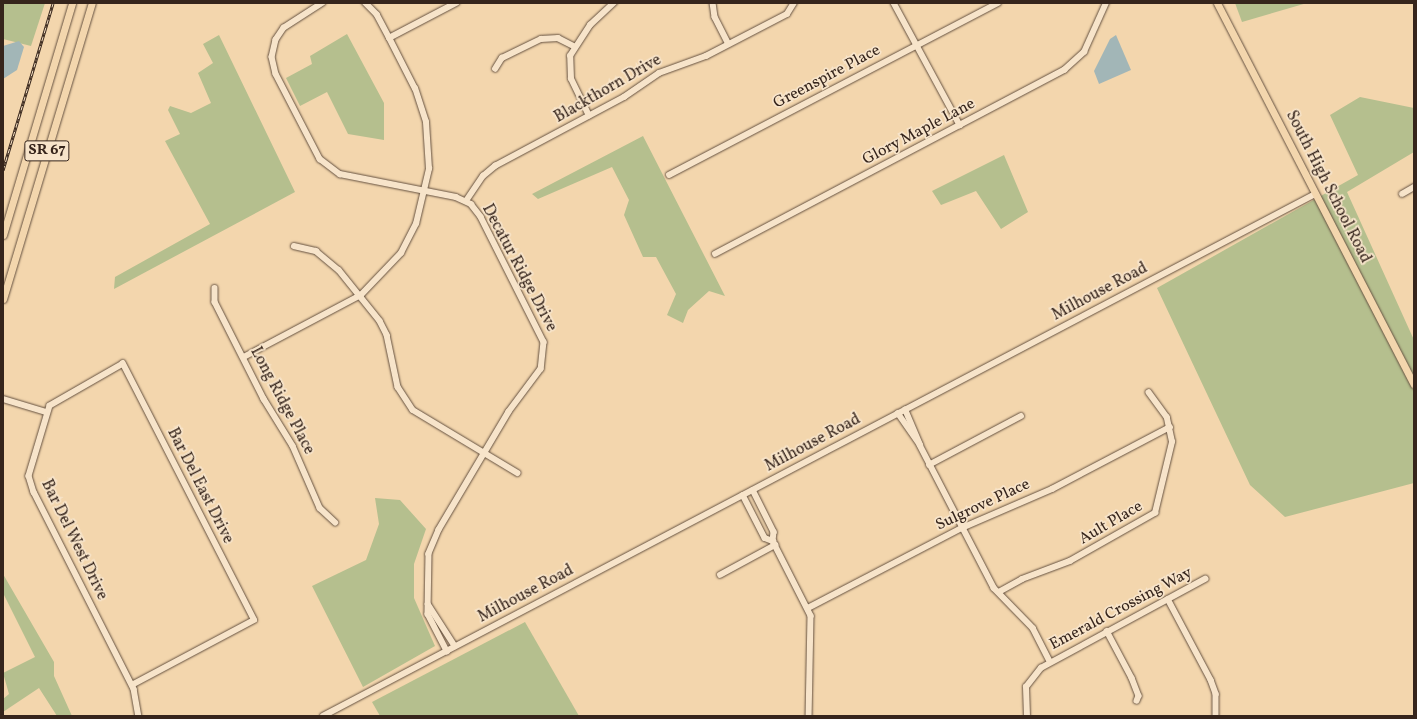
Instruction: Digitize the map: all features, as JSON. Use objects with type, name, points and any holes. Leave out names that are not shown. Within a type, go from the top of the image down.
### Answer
[{"type":"main road","name":"SR 67","points":[[3,235],[72,3]]},
{"type":"main road","name":"SR 67","points":[[3,299],[92,3]]},
{"type":"main road","name":"South High School Road","points":[[1217,3],[1414,384]]},
{"type":"street","name":"Decatur Ridge Drive","points":[[323,3],[289,24],[278,36],[273,48],[274,70],[325,164],[340,174],[426,191],[466,201],[481,217],[541,333],[545,348],[540,370],[508,412],[433,542],[427,568],[428,614],[447,651]]},
{"type":"street","points":[[244,358],[361,295],[401,253],[416,224],[426,191],[430,153],[424,115],[377,15],[364,3]]},
{"type":"street","points":[[589,116],[569,74],[574,46],[614,3]]},
{"type":"street","points":[[713,3],[715,17],[729,44]]},
{"type":"street","name":"Blackthorn Drive","points":[[466,201],[491,169],[589,116],[659,73],[729,44],[787,14],[794,3]]},
{"type":"street","points":[[894,3],[918,44],[960,125]]},
{"type":"street","name":"Greenspire Place","points":[[669,175],[998,3]]},
{"type":"street","name":"Glory Maple Lane","points":[[715,254],[1077,62],[1106,3]]},
{"type":"street","points":[[389,38],[452,4]]},
{"type":"street","points":[[495,69],[502,58],[541,39],[558,38],[574,46]]},
{"type":"street","points":[[1402,194],[1414,187]]},
{"type":"street","name":"Milhouse Road","points":[[323,716],[1315,194]]},
{"type":"street","points":[[294,246],[316,251],[361,295],[385,330],[395,379],[407,404],[423,418],[518,473]]},
{"type":"street","name":"Long Ridge Place","points":[[215,288],[215,302],[293,446],[320,508],[335,522]]},
{"type":"street","name":"Bar Del West Drive","points":[[123,364],[58,399],[46,412],[30,464],[31,484],[132,685],[139,716]]},
{"type":"street","name":"Bar Del East Drive","points":[[123,364],[254,620],[132,685]]},
{"type":"street","points":[[1149,394],[1170,427]]},
{"type":"street","points":[[3,399],[46,412]]},
{"type":"street","points":[[905,410],[929,465],[962,528],[999,592],[1033,628],[1050,662]]},
{"type":"street","points":[[898,413],[920,445]]},
{"type":"street","points":[[929,465],[1021,416]]},
{"type":"street","name":"Sulgrove Place","points":[[808,608],[962,528],[1052,489],[1170,427]]},
{"type":"street","name":"Ault Place","points":[[999,592],[1022,579],[1070,561],[1154,513],[1168,467],[1172,442],[1170,427]]},
{"type":"street","points":[[753,490],[774,532],[774,543],[808,608],[812,633],[809,716]]},
{"type":"street","points":[[743,495],[765,538],[774,543]]},
{"type":"street","points":[[720,575],[774,543]]},
{"type":"street","name":"Emerald Crossing Way","points":[[1027,716],[1026,687],[1035,673],[1050,662],[1205,579]]},
{"type":"street","points":[[1168,599],[1211,680],[1216,694],[1216,716]]},
{"type":"street","points":[[428,604],[454,646]]},
{"type":"street","points":[[1107,631],[1132,678],[1139,696],[1137,701]]},
{"type":"green space","points":[[3,3],[45,3],[31,46],[3,39]]},
{"type":"green space","points":[[1235,3],[1307,3],[1242,22]]},
{"type":"green space","points":[[347,34],[384,103],[384,140],[348,134],[327,92],[300,106],[286,78],[312,64],[310,56]]},
{"type":"green space","points":[[219,35],[295,192],[114,289],[115,277],[210,224],[165,141],[180,134],[168,110],[170,106],[191,113],[211,103],[198,73],[213,63],[203,44]]},
{"type":"green space","points":[[1360,97],[1414,108],[1414,152],[1347,192],[1414,340],[1414,483],[1285,517],[1250,485],[1157,288],[1358,175],[1330,115]]},
{"type":"green space","points":[[643,136],[725,296],[709,291],[688,310],[683,323],[667,315],[676,294],[656,257],[643,257],[624,215],[629,200],[612,167],[538,199],[532,194]]},
{"type":"green space","points":[[1004,155],[1028,212],[1001,229],[976,191],[941,205],[932,191]]},
{"type":"green space","points":[[375,498],[400,500],[426,529],[414,564],[414,598],[435,646],[363,687],[312,586],[366,560],[379,524]]},
{"type":"green space","points":[[3,574],[54,662],[54,676],[72,716],[57,716],[39,688],[3,712],[3,699],[9,694],[3,673],[35,657],[3,593]]},
{"type":"green space","points":[[525,622],[579,716],[380,716],[372,702]]},
{"type":"shaded area","points":[[1116,35],[1131,70],[1099,84],[1094,71],[1110,39]]},
{"type":"shaded area","points":[[19,41],[24,47],[17,70],[3,79],[3,46]]},
{"type":"railway","points":[[3,170],[53,3]]}]
